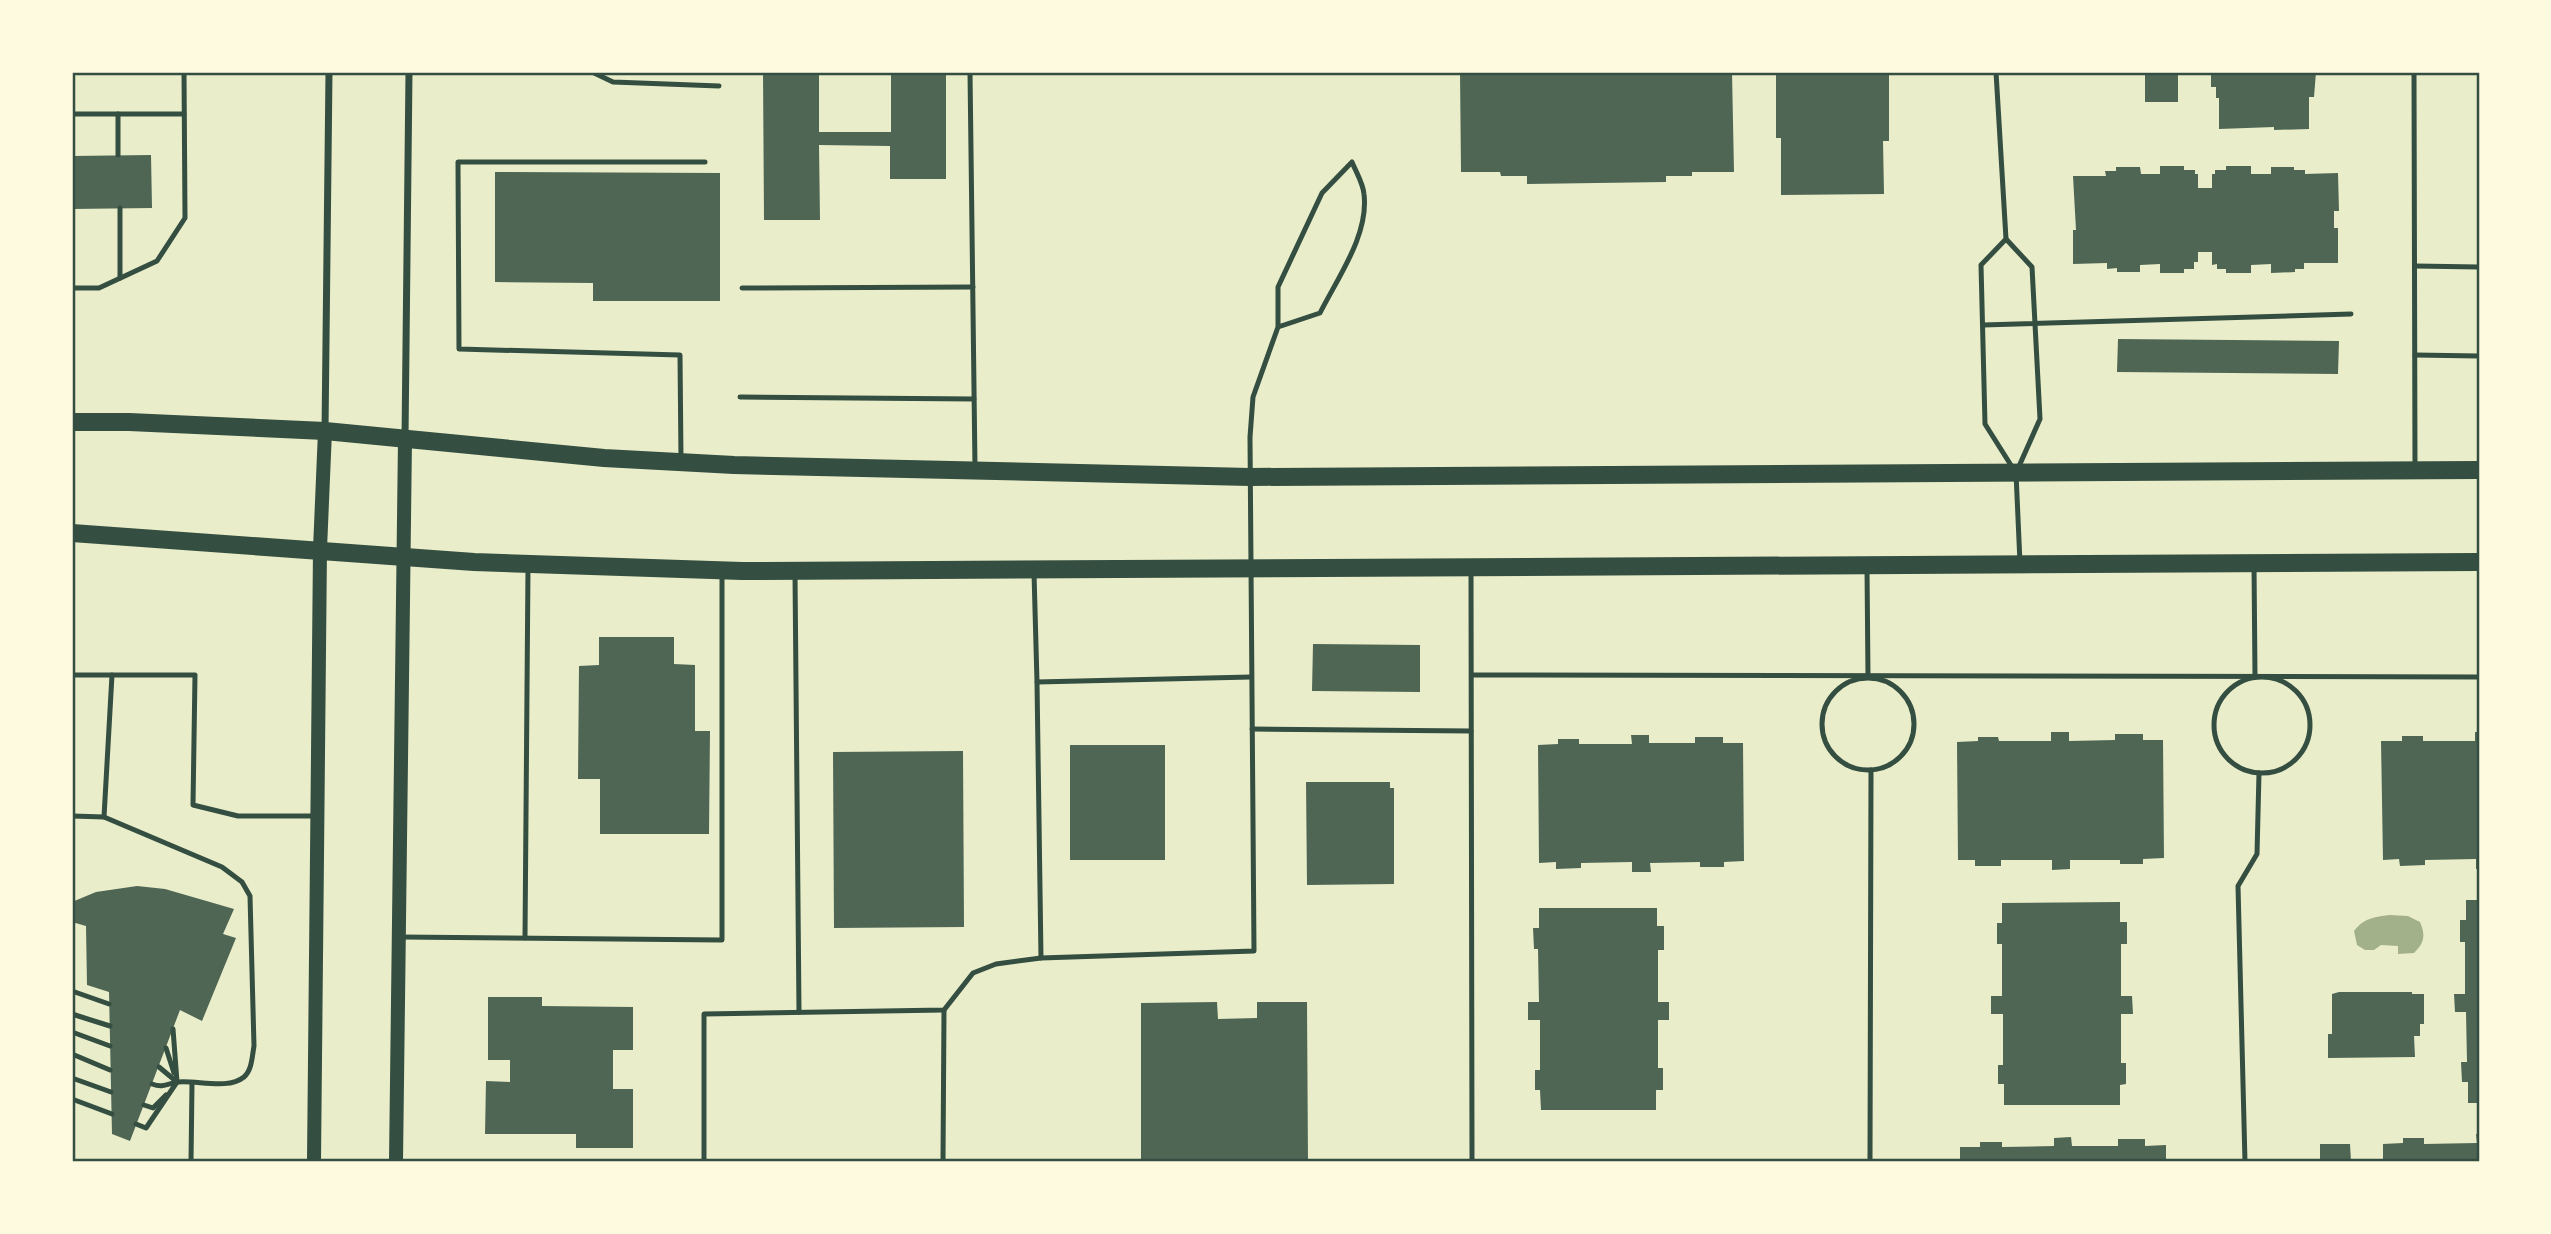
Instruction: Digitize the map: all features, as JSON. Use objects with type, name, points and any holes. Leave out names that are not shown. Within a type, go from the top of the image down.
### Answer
[{"type":"main road","points":[[72,422],[325,431],[511,450],[681,462],[1250,477],[2479,470]]},
{"type":"main road","points":[[314,1162],[320,549],[325,431]]},
{"type":"main road","points":[[396,1162],[405,439]]},
{"type":"main road","points":[[72,533],[474,562],[722,571],[2479,562]]},
{"type":"street","points":[[325,431],[329,72]]},
{"type":"street","points":[[405,439],[408,72]]},
{"type":"lane","points":[[72,288],[99,288],[156,261],[185,218],[184,72]]},
{"type":"lane","points":[[592,72],[613,82],[719,86]]},
{"type":"lane","points":[[970,72],[975,471]]},
{"type":"lane","points":[[1996,72],[2006,239],[2032,267],[2035,324],[2039,419],[2016,473],[2020,564]]},
{"type":"lane","points":[[2414,72],[2416,471]]},
{"type":"lane","points":[[72,114],[184,114]]},
{"type":"lane","points":[[118,114],[118,155]]},
{"type":"lane","points":[[681,462],[680,355],[459,349],[458,162],[705,162]]},
{"type":"lane","points":[[943,1162],[944,1010],[973,973],[996,964],[1041,958],[1254,951],[1250,477],[1253,397],[1278,327],[1278,286],[1322,193],[1352,162],[1364,192],[1363,222],[1347,258],[1320,313],[1278,327]]},
{"type":"lane","points":[[120,208],[120,278]]},
{"type":"lane","points":[[2006,239],[1981,265],[1985,424],[2016,473]]},
{"type":"lane","points":[[2415,267],[2479,267]]},
{"type":"lane","points":[[742,288],[972,286]]},
{"type":"lane","points":[[1983,324],[2351,314]]},
{"type":"lane","points":[[2415,355],[2479,356]]},
{"type":"lane","points":[[740,397],[974,399]]},
{"type":"lane","points":[[2254,563],[2255,677]]},
{"type":"lane","points":[[525,938],[528,564]]},
{"type":"lane","points":[[1867,565],[1868,677]]},
{"type":"lane","points":[[1471,567],[1472,1162]]},
{"type":"lane","points":[[1034,570],[1041,958]]},
{"type":"lane","points":[[400,937],[722,940],[722,571]]},
{"type":"lane","points":[[794,571],[799,1012]]},
{"type":"lane","points":[[72,675],[195,675],[193,806],[238,816],[318,816]]},
{"type":"lane","points":[[104,817],[112,675]]},
{"type":"lane","points":[[1472,676],[2479,677]]},
{"type":"lane","points":[[1037,682],[1251,677]]},
{"type":"lane","points":[[1868,677],[1883,680],[1897,688],[1908,700],[1913,722],[1909,746],[1886,766],[1871,770],[1856,769],[1842,763],[1831,753],[1821,725],[1823,711],[1830,697],[1853,680],[1868,677]]},
{"type":"lane","points":[[2255,677],[2271,677],[2287,683],[2299,693],[2308,707],[2311,723],[2309,739],[2296,759],[2276,772],[2259,774],[2244,770],[2231,762],[2220,750],[2215,736],[2214,719],[2218,704],[2228,691],[2240,682],[2255,677]]},
{"type":"lane","points":[[1252,729],[1471,731]]},
{"type":"lane","points":[[1870,1162],[1871,770]]},
{"type":"lane","points":[[2245,1162],[2238,886],[2257,853],[2259,774]]},
{"type":"lane","points":[[72,816],[104,817],[222,867],[242,881],[250,896],[254,1046],[250,1070],[242,1079],[228,1082],[177,1082],[161,1088],[152,1084]]},
{"type":"lane","points":[[72,990],[109,1004]]},
{"type":"lane","points":[[704,1162],[704,1014],[944,1010]]},
{"type":"lane","points":[[72,1014],[110,1026]]},
{"type":"lane","points":[[136,1124],[146,1128],[177,1082],[173,1029]]},
{"type":"lane","points":[[72,1032],[110,1046]]},
{"type":"lane","points":[[166,1048],[177,1082]]},
{"type":"lane","points":[[72,1054],[110,1070]]},
{"type":"lane","points":[[159,1067],[177,1082]]},
{"type":"lane","points":[[72,1078],[111,1092]]},
{"type":"lane","points":[[144,1105],[153,1108],[177,1082]]},
{"type":"lane","points":[[191,1162],[192,1083]]},
{"type":"lane","points":[[72,1099],[112,1114]]},
{"type":"shaded area","points":[[2390,915],[2408,916],[2420,922],[2423,939],[2414,953],[2398,954],[2398,946],[2381,945],[2374,950],[2365,950],[2357,945],[2354,931],[2362,923]]},
{"type":"building","points":[[763,72],[819,72],[819,132],[891,132],[891,72],[946,72],[946,179],[890,179],[890,146],[819,145],[820,220],[764,220]]},
{"type":"building","points":[[1460,72],[1732,72],[1734,172],[1692,172],[1692,176],[1666,176],[1666,182],[1527,184],[1527,176],[1501,176],[1500,172],[1461,172]]},
{"type":"building","points":[[1776,72],[1889,72],[1889,141],[1883,141],[1884,194],[1781,195],[1781,138],[1776,138]]},
{"type":"building","points":[[2145,72],[2178,72],[2178,102],[2145,102]]},
{"type":"building","points":[[2211,72],[2316,72],[2314,97],[2309,97],[2309,129],[2219,129],[2219,98],[2216,98],[2216,87],[2211,87]]},
{"type":"building","points":[[151,155],[152,208],[72,209],[72,156]]},
{"type":"building","points":[[2160,166],[2184,166],[2184,170],[2195,170],[2195,174],[2198,174],[2198,188],[2212,188],[2212,174],[2215,174],[2215,170],[2226,170],[2226,166],[2251,166],[2251,174],[2271,174],[2271,167],[2294,167],[2294,170],[2305,170],[2305,174],[2338,173],[2339,211],[2334,211],[2334,228],[2338,228],[2338,263],[2304,263],[2304,269],[2295,269],[2295,272],[2271,273],[2271,264],[2251,265],[2251,273],[2226,273],[2226,269],[2217,269],[2217,264],[2212,265],[2212,252],[2198,252],[2198,262],[2194,262],[2194,269],[2184,269],[2184,273],[2160,273],[2160,264],[2140,265],[2140,272],[2117,272],[2117,268],[2107,269],[2107,263],[2073,264],[2073,230],[2076,230],[2073,176],[2106,176],[2105,171],[2116,171],[2116,167],[2140,167],[2141,174],[2160,174]]},
{"type":"building","points":[[495,172],[720,173],[720,301],[593,301],[593,283],[495,282]]},
{"type":"building","points":[[2118,339],[2339,341],[2338,374],[2117,372]]},
{"type":"building","points":[[599,637],[674,637],[674,664],[695,665],[695,731],[710,731],[709,834],[600,834],[600,779],[578,779],[579,666],[599,665]]},
{"type":"building","points":[[1313,644],[1420,645],[1420,692],[1312,691]]},
{"type":"building","points":[[2051,732],[2069,732],[2069,741],[2115,740],[2115,734],[2143,734],[2143,740],[2163,740],[2164,858],[2143,859],[2143,864],[2120,864],[2120,860],[2070,860],[2070,869],[2052,870],[2052,860],[2001,860],[2001,866],[1975,866],[1975,860],[1958,860],[1957,742],[1978,741],[1978,737],[1998,737],[1999,741],[2051,741]]},
{"type":"building","points":[[2475,732],[2479,732],[2479,869],[2476,869],[2476,859],[2425,860],[2425,865],[2400,866],[2399,859],[2383,860],[2381,741],[2402,741],[2402,736],[2423,736],[2423,741],[2475,741]]},
{"type":"building","points":[[1631,735],[1649,735],[1649,743],[1695,743],[1695,737],[1723,737],[1723,743],[1743,743],[1744,861],[1724,862],[1724,867],[1700,867],[1700,862],[1650,863],[1651,872],[1632,872],[1632,862],[1581,863],[1581,868],[1556,869],[1556,862],[1539,863],[1538,745],[1558,744],[1558,739],[1579,739],[1579,744],[1632,744]]},
{"type":"building","points":[[1070,745],[1165,745],[1165,860],[1070,860]]},
{"type":"building","points":[[963,751],[964,927],[834,928],[833,752]]},
{"type":"building","points":[[1306,782],[1390,782],[1390,788],[1394,788],[1394,884],[1307,885]]},
{"type":"building","points":[[137,886],[165,889],[234,909],[223,934],[236,938],[202,1021],[180,1010],[130,1141],[112,1134],[109,992],[87,985],[86,926],[72,922],[72,902],[96,892]]},
{"type":"building","points":[[2466,900],[2479,900],[2479,1103],[2468,1103],[2468,1082],[2462,1082],[2461,1062],[2467,1062],[2466,1012],[2455,1012],[2454,994],[2465,994],[2465,942],[2460,942],[2460,920],[2466,920]]},
{"type":"building","points":[[2120,902],[2120,922],[2127,922],[2127,944],[2121,944],[2121,996],[2132,996],[2133,1014],[2121,1014],[2121,1063],[2126,1063],[2126,1084],[2120,1085],[2120,1105],[2004,1105],[2004,1084],[1998,1084],[1998,1065],[2003,1065],[2003,1014],[1991,1014],[1991,996],[2002,996],[2002,944],[1997,944],[1997,923],[2002,923],[2002,903]]},
{"type":"building","points":[[1539,908],[1657,908],[1657,926],[1664,926],[1664,950],[1658,950],[1658,1002],[1669,1002],[1669,1020],[1658,1020],[1658,1068],[1663,1068],[1663,1090],[1656,1090],[1656,1110],[1541,1110],[1540,1090],[1535,1090],[1535,1070],[1540,1070],[1540,1020],[1528,1020],[1528,1002],[1539,1002],[1538,949],[1534,949],[1533,928],[1539,928]]},
{"type":"building","points":[[2332,994],[2424,994],[2424,1024],[2420,1024],[2420,1036],[2414,1036],[2415,1057],[2328,1058],[2328,1034],[2332,1034]]},
{"type":"building","points":[[488,997],[542,997],[542,1006],[633,1007],[633,1050],[613,1050],[613,1089],[633,1089],[633,1148],[576,1148],[576,1134],[485,1134],[486,1081],[510,1082],[510,1060],[488,1060]]},
{"type":"building","points":[[1217,1002],[1218,1019],[1257,1018],[1257,1002],[1307,1002],[1308,1162],[1141,1162],[1141,1003]]},
{"type":"building","points":[[2476,1134],[2479,1134],[2479,1162],[2383,1162],[2383,1144],[2403,1143],[2403,1138],[2424,1138],[2424,1144],[2477,1143]]},
{"type":"building","points":[[2071,1137],[2072,1146],[2118,1146],[2118,1139],[2145,1139],[2145,1146],[2166,1145],[2166,1162],[1960,1162],[1960,1147],[1980,1147],[1980,1142],[2002,1142],[2002,1147],[2054,1146],[2054,1138]]},
{"type":"building","points":[[2320,1144],[2350,1144],[2351,1162],[2320,1162]]}]
